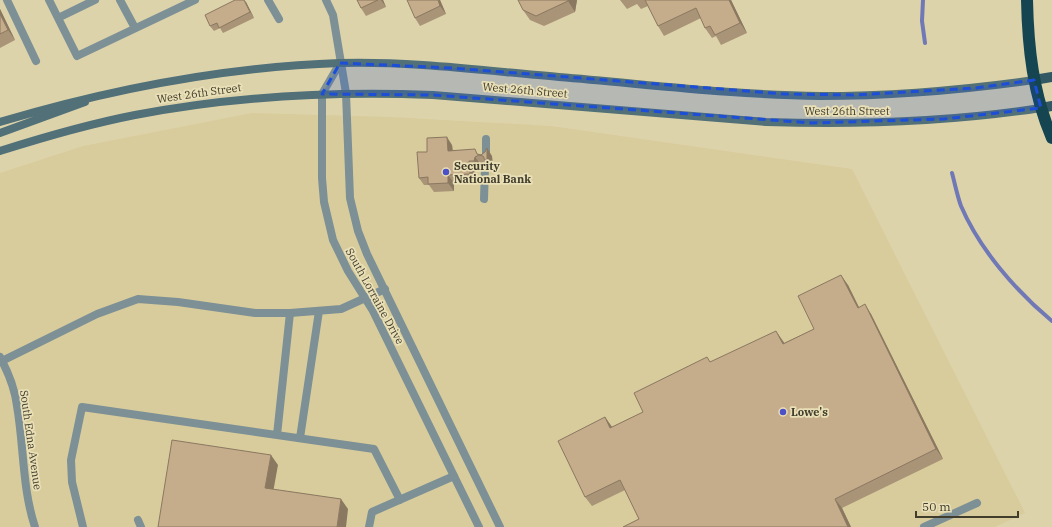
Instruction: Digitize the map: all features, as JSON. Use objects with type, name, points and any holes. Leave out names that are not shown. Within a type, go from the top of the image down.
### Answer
[{"type":"highway","points":[[1027,0],[1028,33],[1034,80],[1047,107],[1052,138]]},
{"type":"main road","name":"West 26th Street","points":[[0,122],[83,98],[186,78],[236,71],[340,63],[452,68],[818,96],[928,92],[975,88],[1052,77]]},
{"type":"main road","points":[[0,133],[114,92]]},
{"type":"main road","name":"West 26th Street","points":[[0,151],[89,125],[170,109],[257,97],[322,94],[346,93],[433,95],[812,124],[857,124],[944,120],[1047,107]]},
{"type":"street","points":[[7,0],[36,61]]},
{"type":"street","points":[[49,0],[77,56],[195,0]]},
{"type":"street","points":[[58,18],[95,0]]},
{"type":"street","points":[[120,0],[135,28]]},
{"type":"street","points":[[268,0],[279,19]]},
{"type":"street","name":"South Lorraine Drive","points":[[326,0],[333,15],[346,93],[348,182],[353,214],[367,254],[500,527]]},
{"type":"street","name":"South Lorraine Drive","points":[[340,63],[322,94],[320,154],[324,202],[328,220],[340,256],[364,299],[373,311],[479,527]]},
{"type":"street","points":[[486,139],[486,157]]},
{"type":"street","points":[[484,199],[485,168]]},
{"type":"street","points":[[1,360],[97,314],[138,299],[178,302],[255,313],[290,313],[341,309],[385,289]]},
{"type":"street","points":[[300,438],[319,311]]},
{"type":"street","points":[[277,435],[290,313]]},
{"type":"street","name":"South Edna Avenue","points":[[1,360],[12,385],[17,405],[28,496],[36,527]]},
{"type":"street","points":[[83,527],[72,482],[71,460],[82,407],[374,449],[400,500]]},
{"type":"street","points":[[369,527],[372,512],[454,476]]},
{"type":"street","points":[[924,527],[977,503]]},
{"type":"highlighted area","points":[[340,63],[452,68],[785,94],[856,95],[975,88],[1034,80],[1041,108],[944,119],[812,123],[433,95],[322,94]]},
{"type":"shaded area","points":[[252,113],[391,117],[551,126],[852,169],[1025,513],[995,527],[0,527],[0,173],[83,146]]},
{"type":"building","points":[[235,0],[244,0],[250,12],[219,28],[217,23],[210,26],[205,15]]},
{"type":"building","points":[[357,0],[378,0],[361,8]]},
{"type":"building","points":[[407,0],[438,0],[440,6],[415,18]]},
{"type":"building","points":[[518,0],[568,1],[536,16],[523,10]]},
{"type":"building","points":[[645,0],[729,0],[740,23],[715,35],[710,26],[705,28],[696,8],[658,26]]},
{"type":"building","points":[[0,14],[8,30],[0,34]]},
{"type":"building","points":[[447,137],[448,151],[475,149],[477,154],[481,155],[487,148],[487,160],[485,160],[483,156],[479,155],[475,157],[474,161],[469,161],[470,174],[448,175],[448,183],[428,184],[428,177],[419,178],[417,152],[427,152],[427,138]]},
{"type":"building","name":"Lowe's","points":[[841,275],[858,308],[865,304],[936,449],[835,499],[848,527],[623,527],[639,519],[620,480],[585,497],[558,441],[605,417],[610,428],[643,412],[634,393],[707,357],[710,362],[776,331],[783,344],[814,329],[798,296]]},
{"type":"building","points":[[172,440],[271,455],[265,488],[341,499],[337,527],[158,527]]},
{"type":"waterway","points":[[923,0],[922,21],[925,43]]},
{"type":"waterway","points":[[952,173],[961,206],[978,238],[1012,283],[1052,321]]},
{"type":"place","name":"Security National Bank","points":[[446,172]]},
{"type":"place","name":"Lowe's","points":[[783,412]]}]
